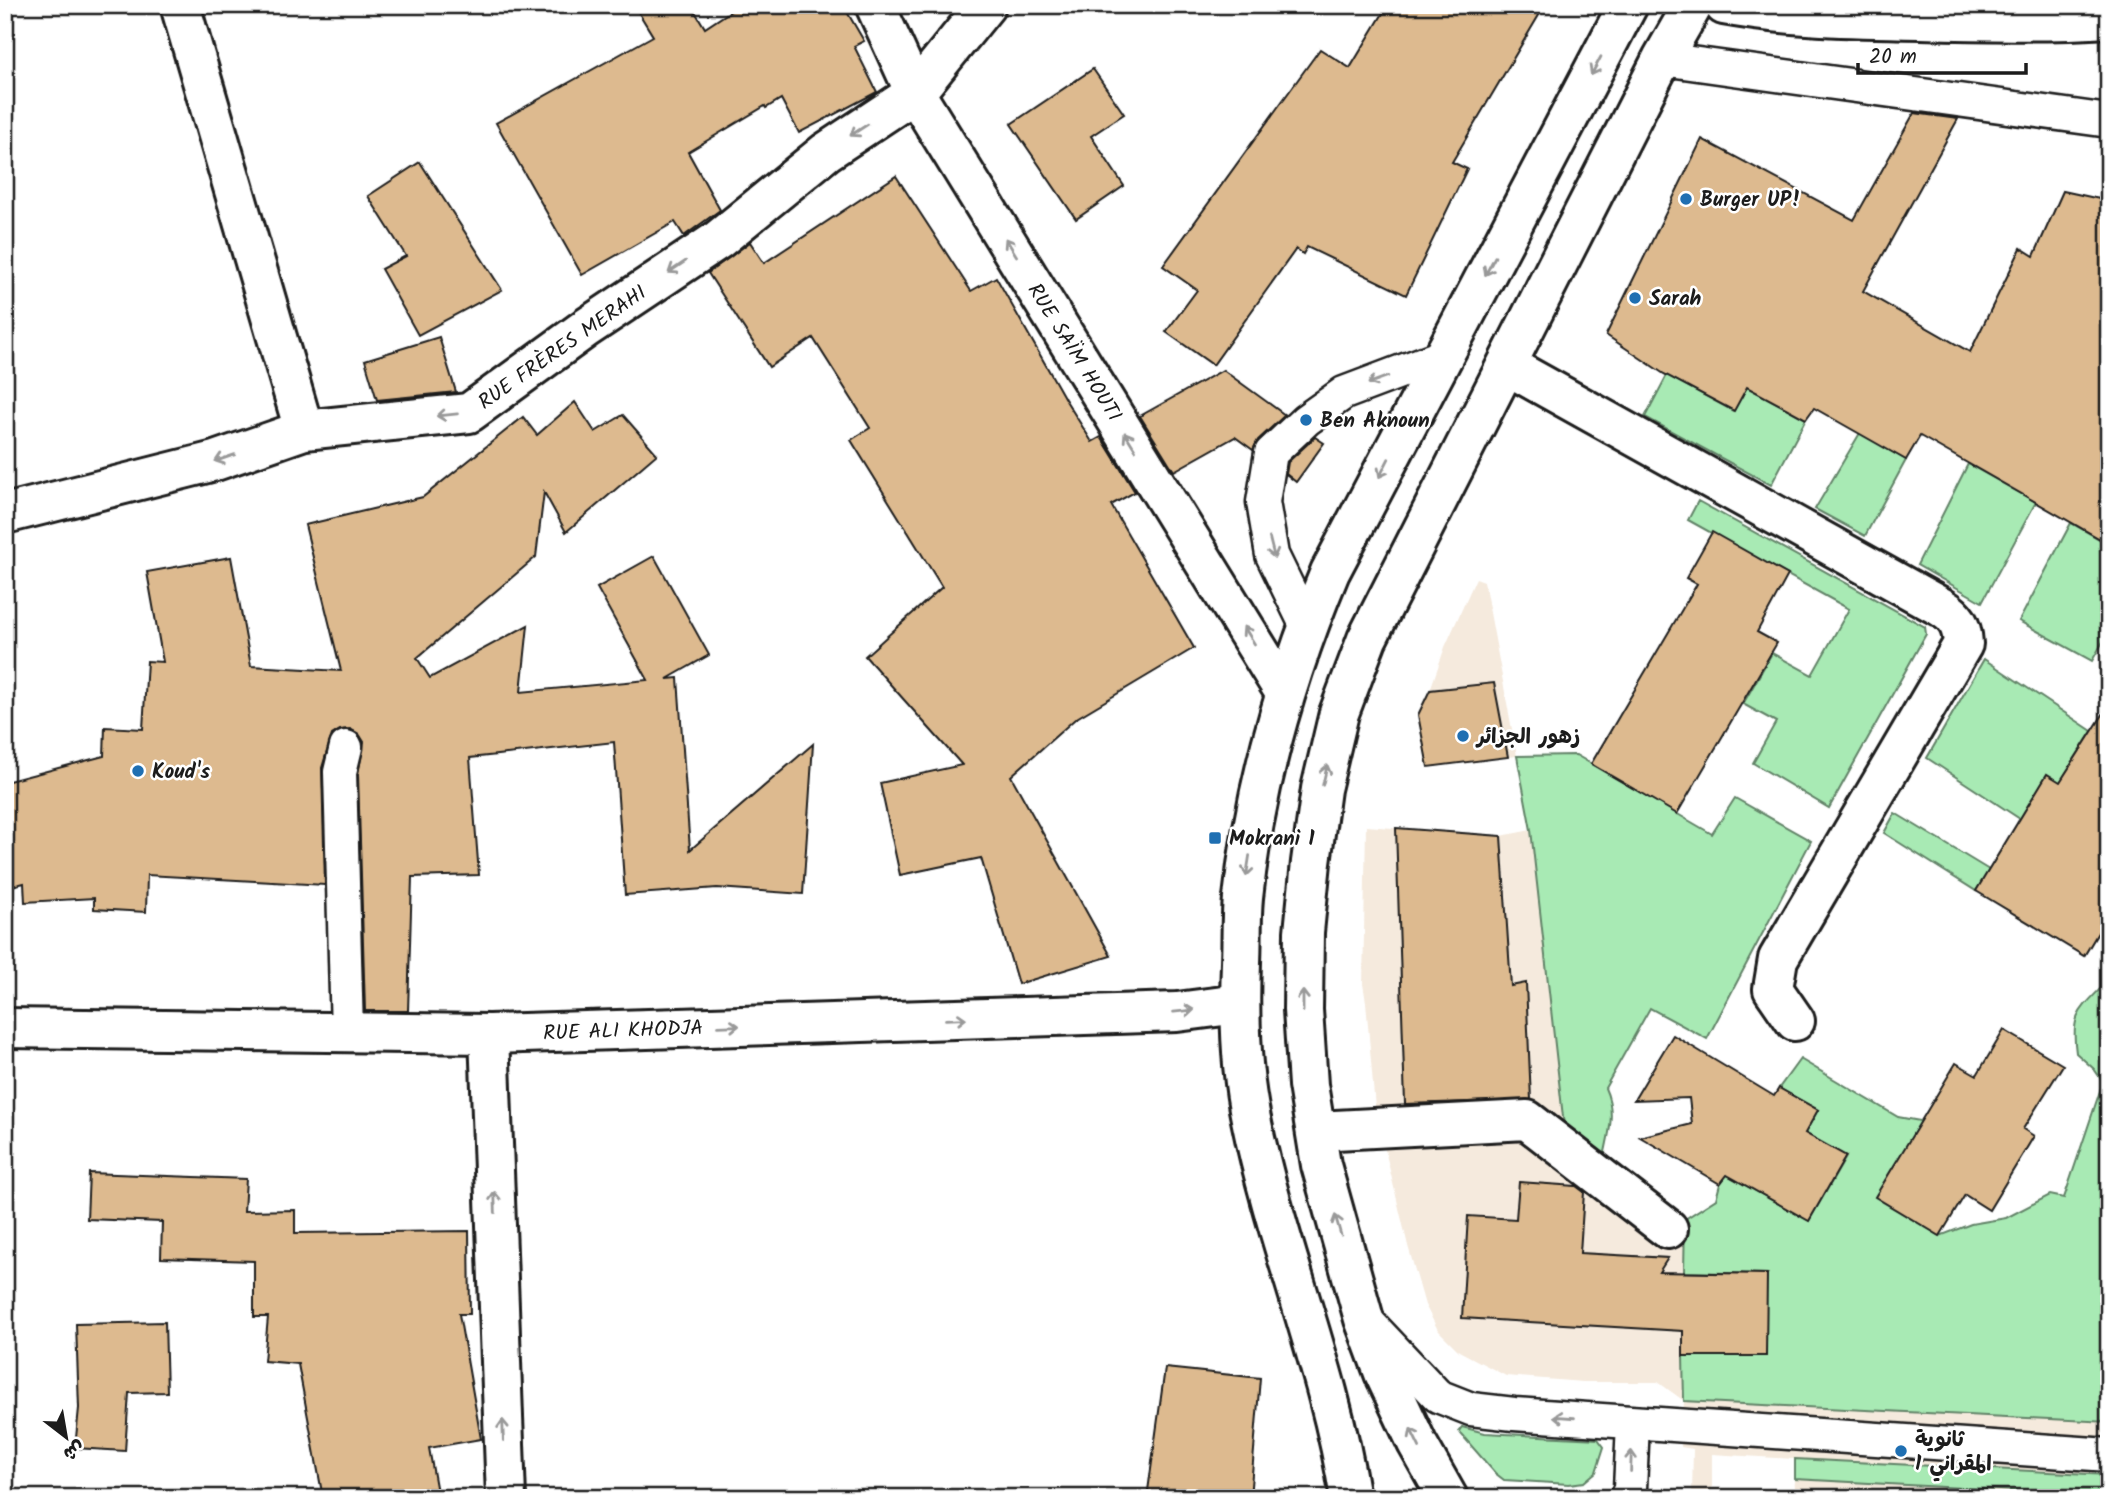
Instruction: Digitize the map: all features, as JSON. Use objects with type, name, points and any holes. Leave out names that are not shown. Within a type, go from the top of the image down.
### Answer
[{"type":"street","points":[[180,5],[304,430]]},
{"type":"street","name":"RUE SAÏM HOUTI","points":[[875,5],[915,93],[1285,693]]},
{"type":"street","name":"RUE FRÈRES MERAHI","points":[[5,514],[215,461],[304,430],[469,413],[586,328],[718,240],[826,152],[915,93],[986,5]]},
{"type":"street","points":[[1350,1498],[1325,1388],[1269,1196],[1250,1117],[1240,1046],[1239,1004],[1245,886],[1262,781],[1285,693],[1330,572],[1629,5]]},
{"type":"street","points":[[1448,1498],[1384,1373],[1364,1319],[1321,1165],[1308,1085],[1304,1022],[1304,932],[1321,789],[1339,713],[1367,639],[1662,58],[1693,5]]},
{"type":"street","points":[[1724,5],[1767,13],[1830,18],[2109,18]]},
{"type":"street","points":[[1507,366],[1941,607],[1954,615],[1962,630],[1963,644],[1778,959],[1773,989],[1795,1021]]},
{"type":"street","name":"RUE ALI KHODJA","points":[[5,1028],[489,1034],[1177,1012],[1239,1004]]},
{"type":"street","points":[[489,1034],[506,1498]]},
{"type":"street","points":[[1316,1131],[1527,1120],[1668,1228]]},
{"type":"lane","points":[[1662,58],[2109,121]]},
{"type":"lane","points":[[1307,628],[1272,555],[1263,502],[1271,453],[1306,420],[1345,393],[1442,356]]},
{"type":"lane","points":[[346,747],[340,772],[347,1032]]},
{"type":"lane","points":[[1364,1319],[1438,1396],[1471,1409],[1633,1423],[2109,1455]]},
{"type":"lane","points":[[1626,1498],[1630,1489],[1633,1423]]},
{"type":"shaded area","points":[[1476,578],[1484,581],[1517,756],[1428,767],[1430,690],[1445,647]]},
{"type":"shaded area","points":[[1366,826],[1501,836],[1531,830],[1564,1126],[1685,1219],[1684,1401],[1658,1382],[1583,1382],[1506,1376],[1459,1351],[1438,1330],[1425,1305],[1408,1246],[1375,1108],[1363,984]]},
{"type":"shaded area","name":"ثانوية المقراني 1","points":[[1684,1401],[2109,1422],[2109,1498],[1679,1498],[1679,1494],[1692,1494],[1693,1449],[1681,1447]],"holes":[[[1712,1454],[1794,1459],[1795,1492],[1712,1488]]]},
{"type":"green space","points":[[1667,375],[1733,411],[1747,387],[1806,419],[1771,485],[1645,417]]},
{"type":"green space","points":[[1860,433],[1906,460],[1865,536],[1815,509]]},
{"type":"green space","points":[[1968,464],[2036,502],[1982,602],[1917,565]]},
{"type":"green space","points":[[1698,501],[1925,627],[1926,634],[1829,808],[1753,763],[1776,722],[1743,704],[1772,653],[1812,675],[1849,609],[1688,520]]},
{"type":"green space","points":[[2109,522],[2109,631],[2092,661],[2019,621],[2071,523],[2099,539]]},
{"type":"green space","points":[[1984,659],[2092,731],[2060,782],[2020,819],[1927,758]]},
{"type":"green space","points":[[1576,755],[1712,834],[1735,798],[1811,841],[1707,1039],[1650,1008],[1605,1088],[1611,1114],[1604,1157],[1564,1126],[1531,830],[1517,756]]},
{"type":"green space","points":[[1895,813],[1989,870],[1976,891],[1884,833]]},
{"type":"green space","points":[[2109,984],[2109,1422],[1684,1401],[1683,1356],[1767,1274],[1684,1272],[1685,1219],[1716,1199],[1720,1184],[1727,1175],[1809,1221],[1846,1157],[1805,1133],[1818,1110],[1779,1088],[1800,1059],[1898,1117],[1931,1123],[1883,1202],[1940,1236],[1971,1224],[2006,1218],[2050,1195],[2064,1198],[2103,1082],[2094,1069],[2076,1053],[2076,1022],[2082,1008],[2104,985]]},
{"type":"green space","points":[[1462,1427],[1485,1433],[1598,1439],[1604,1447],[1596,1472],[1584,1482],[1569,1484],[1504,1480],[1461,1434],[1459,1431]]},
{"type":"green space","points":[[1795,1459],[2109,1475],[2109,1496],[1795,1479]]},
{"type":"building","points":[[634,5],[691,5],[705,28],[740,5],[843,5],[864,41],[854,46],[877,92],[799,133],[781,99],[688,152],[720,210],[684,236],[675,222],[582,275],[496,123],[653,36]]},
{"type":"building","points":[[1388,5],[1545,5],[1452,162],[1467,169],[1406,295],[1307,247],[1303,254],[1296,249],[1213,365],[1166,332],[1197,290],[1163,266],[1320,49],[1350,68]]},
{"type":"building","points":[[1093,69],[1124,114],[1091,136],[1124,186],[1076,219],[1011,124]]},
{"type":"building","points":[[1914,113],[1958,119],[1863,291],[1970,352],[2021,248],[2034,256],[2063,191],[2109,201],[2109,544],[1920,436],[1906,460],[1814,408],[1806,419],[1747,387],[1734,411],[1664,374],[1606,335],[1702,139],[1854,220]]},
{"type":"building","points":[[420,162],[502,290],[418,335],[381,269],[406,256],[368,196]]},
{"type":"building","points":[[896,176],[971,291],[996,277],[1092,442],[1101,437],[1135,492],[1111,505],[1194,648],[1075,719],[1011,776],[1111,956],[1018,984],[981,858],[900,875],[880,783],[962,765],[865,656],[942,587],[851,440],[870,428],[813,338],[769,367],[708,273],[750,242],[764,263]]},
{"type":"building","points":[[439,337],[456,392],[377,400],[365,360]]},
{"type":"building","points":[[1223,370],[1285,415],[1258,440],[1253,450],[1235,437],[1174,471],[1140,416]]},
{"type":"building","points":[[575,402],[595,432],[623,415],[657,454],[566,532],[544,492],[536,557],[417,658],[430,678],[528,625],[521,692],[648,680],[597,588],[654,556],[709,655],[667,679],[678,678],[690,850],[813,744],[803,894],[717,888],[625,895],[614,742],[470,758],[479,875],[412,877],[408,1011],[365,1011],[358,774],[364,742],[359,734],[350,729],[340,730],[332,735],[322,768],[325,885],[147,875],[146,912],[94,909],[94,898],[25,902],[24,883],[12,886],[5,861],[5,782],[104,756],[105,727],[143,729],[147,661],[163,662],[147,572],[231,557],[251,666],[341,671],[305,525],[423,497],[523,417],[537,435]]},
{"type":"building","points":[[1315,437],[1324,443],[1296,482],[1286,474],[1288,462]]},
{"type":"building","points":[[1712,532],[1788,575],[1757,632],[1777,643],[1677,814],[1591,764],[1697,584],[1686,578]]},
{"type":"building","name":"زهور الجزائر","points":[[1494,683],[1508,757],[1428,767],[1418,715],[1430,690]]},
{"type":"building","points":[[2109,705],[2109,914],[2084,956],[1976,891],[2047,774],[2060,782]]},
{"type":"building","points":[[1396,828],[1501,836],[1511,986],[1526,983],[1531,1100],[1405,1104]]},
{"type":"building","points":[[2004,1030],[2063,1065],[2023,1129],[2034,1136],[1989,1210],[1965,1195],[1940,1236],[1875,1197],[1956,1063],[1977,1075]]},
{"type":"building","points":[[1673,1035],[1774,1096],[1779,1088],[1818,1110],[1805,1133],[1846,1156],[1809,1221],[1727,1175],[1720,1184],[1640,1137],[1692,1124],[1689,1098],[1634,1100]]},
{"type":"building","points":[[89,1173],[246,1179],[244,1211],[295,1210],[295,1233],[469,1231],[470,1314],[459,1314],[481,1439],[429,1448],[438,1498],[323,1498],[298,1364],[264,1361],[268,1317],[254,1317],[254,1261],[161,1258],[162,1222],[87,1219]]},
{"type":"building","points":[[1519,1182],[1576,1186],[1584,1192],[1580,1253],[1668,1258],[1659,1272],[1767,1274],[1766,1356],[1683,1356],[1683,1331],[1462,1318],[1468,1216],[1516,1219]]},
{"type":"building","points":[[165,1322],[167,1392],[129,1393],[125,1451],[75,1448],[79,1408],[76,1324]]},
{"type":"building","points":[[1165,1368],[1260,1378],[1250,1498],[1147,1498]]},
{"type":"place","name":"Burger UP!","points":[[1686,199]]},
{"type":"place","name":"Sarah","points":[[1635,298]]},
{"type":"place","name":"Ben Aknoun","points":[[1306,420]]},
{"type":"place","name":"زهور الجزائر","points":[[1463,736]]},
{"type":"place","name":"Koud's","points":[[138,771]]},
{"type":"place","name":"Mokrani 1","points":[[1215,838]]},
{"type":"place","name":"ثانوية المقراني 1","points":[[1901,1451]]}]
